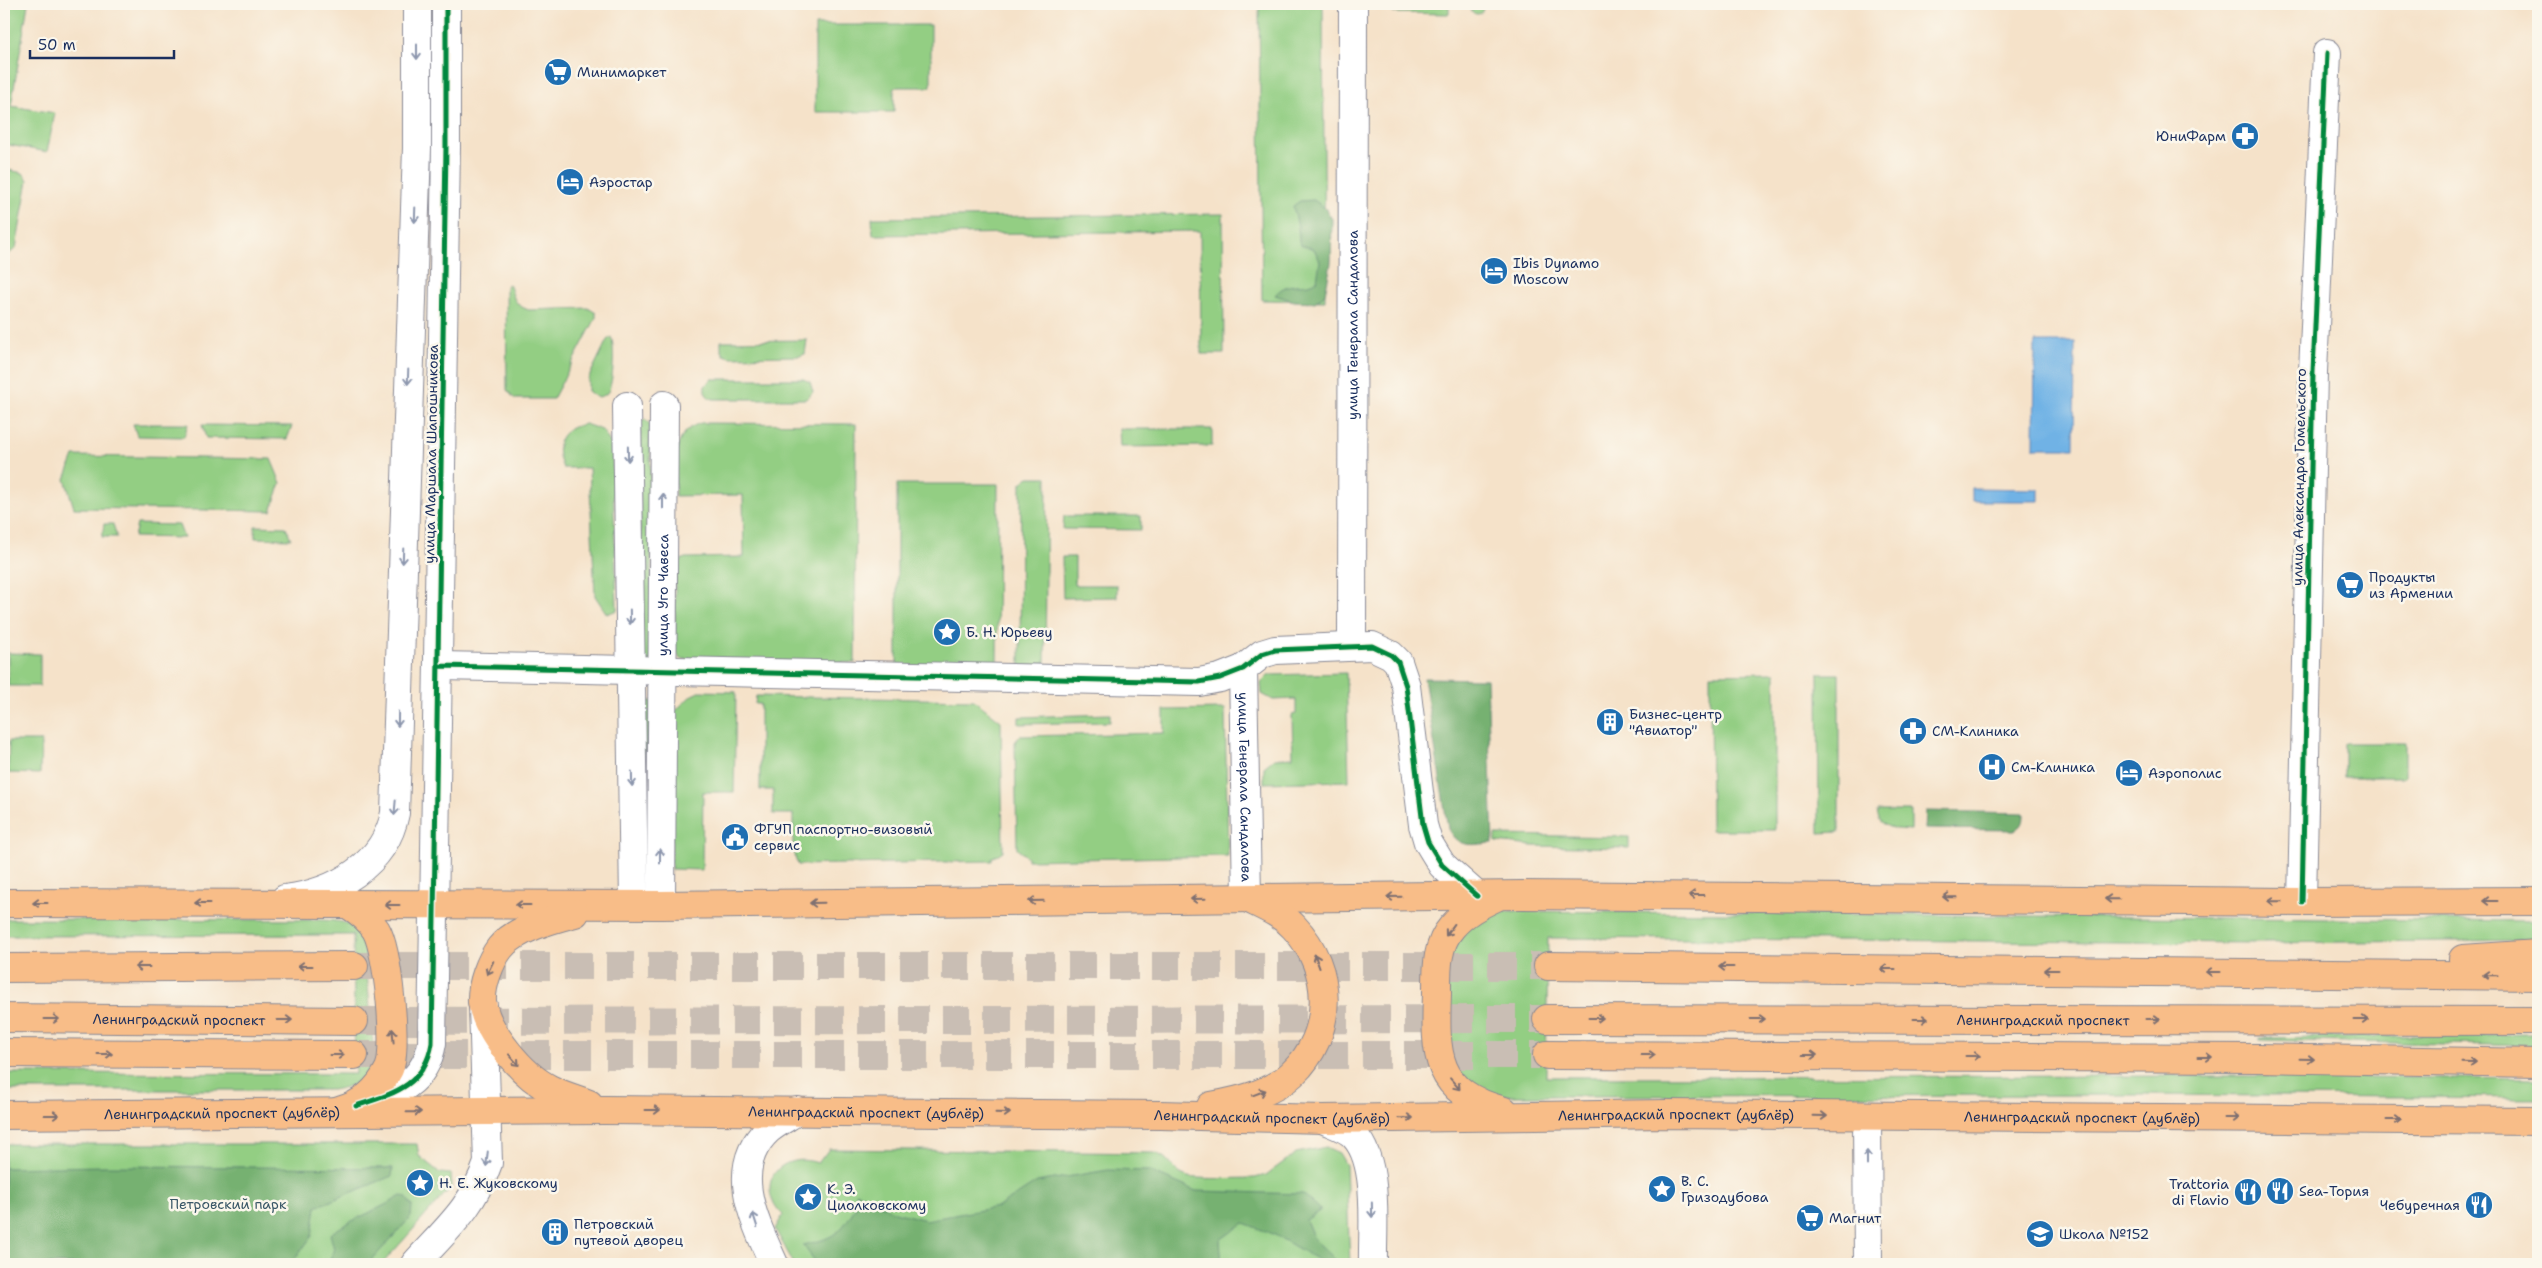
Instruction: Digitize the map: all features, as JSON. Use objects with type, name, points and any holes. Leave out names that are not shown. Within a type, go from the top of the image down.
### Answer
[{"type":"main road","points":[[4,903],[661,905],[1522,895],[2302,902],[2538,901]]},
{"type":"main road","points":[[1522,895],[1496,897],[1477,905],[1451,928],[1442,943],[1438,961],[1436,1042],[1439,1059],[1446,1073],[1471,1099],[1490,1108],[1524,1117]]},
{"type":"main road","points":[[1160,1115],[1222,1104],[1270,1089],[1291,1076],[1316,1043],[1323,1024],[1325,1001],[1316,958],[1293,926],[1276,913],[1247,898]]},
{"type":"main road","points":[[605,1110],[549,1089],[523,1070],[498,1042],[482,1002],[484,981],[500,948],[525,930],[554,919],[606,904]]},
{"type":"main road","points":[[330,1114],[356,1106],[378,1088],[390,1067],[393,1046],[385,957],[377,932],[366,916],[349,905]]},
{"type":"main road","points":[[2262,972],[2538,954]]},
{"type":"main road","points":[[4,968],[354,966]]},
{"type":"main road","points":[[1548,966],[2538,976]]},
{"type":"main road","name":"Ленинградский проспект","points":[[4,1018],[354,1021]]},
{"type":"main road","name":"Ленинградский проспект","points":[[1547,1019],[2538,1021]]},
{"type":"main road","points":[[4,1053],[354,1055]]},
{"type":"main road","points":[[1547,1055],[2258,1058],[2538,1063]]},
{"type":"main road","name":"Ленинградский проспект (дублёр)","points":[[4,1115],[330,1114],[605,1110],[1160,1115],[1323,1119],[1666,1114],[2538,1121]]},
{"type":"street","name":"улица Маршала Шапошникова","points":[[251,903],[295,898],[319,891],[355,874],[368,864],[387,841],[396,813],[417,148],[417,4]]},
{"type":"street","name":"улица Маршала Шапошникова","points":[[356,1106],[399,1092],[414,1080],[430,1060],[432,1043],[439,666],[446,4]]},
{"type":"street","name":"улица Генерала Сандалова","points":[[1352,646],[1353,4]]},
{"type":"street","name":"улица Александра Гомельского","points":[[2302,902],[2312,372],[2327,53]]},
{"type":"street","points":[[627,406],[634,904]]},
{"type":"street","name":"улица Уго Чавеса","points":[[661,905],[664,406]]},
{"type":"street","points":[[439,666],[1199,682],[1220,678],[1243,669],[1262,654],[1275,650],[1372,646],[1391,655],[1398,662],[1406,686],[1423,825],[1428,842],[1442,865],[1477,896]]},
{"type":"street","name":"улица Генерала Сандалова","points":[[1243,669],[1247,898]]},
{"type":"street","points":[[415,1264],[457,1220],[479,1187],[488,1163],[482,1002]]},
{"type":"street","points":[[774,1264],[754,1222],[745,1176],[752,1150],[768,1130],[797,1111]]},
{"type":"street","points":[[1867,1116],[1868,1264]]},
{"type":"street","points":[[1323,1119],[1350,1132],[1365,1148],[1371,1167],[1373,1264]]},
{"type":"green space","points":[[1477,2],[1483,8],[1477,14],[1471,8]]},
{"type":"green space","points":[[4,4],[28,4],[11,106],[55,113],[47,152],[4,144]]},
{"type":"green space","points":[[1259,4],[1323,4],[1325,301],[1262,300]]},
{"type":"green space","points":[[1397,4],[1449,4],[1449,14],[1393,13]]},
{"type":"green space","points":[[815,25],[931,25],[931,87],[894,87],[894,112],[815,112]]},
{"type":"green space","points":[[4,169],[23,173],[28,180],[16,248],[9,254],[4,254]]},
{"type":"green space","points":[[1314,200],[1325,208],[1332,219],[1331,263],[1325,294],[1315,302],[1294,301],[1275,295],[1280,290],[1291,285],[1307,284],[1317,280],[1320,261],[1314,249],[1301,245],[1299,241],[1293,206],[1300,201]]},
{"type":"green space","points":[[1223,214],[1224,354],[1201,354],[1200,231],[873,235],[872,218]]},
{"type":"green space","points":[[509,284],[517,303],[529,310],[588,308],[596,313],[596,318],[553,399],[515,399],[507,390],[506,286]]},
{"type":"green space","points":[[611,337],[613,356],[611,382],[607,393],[596,397],[588,391],[588,379],[607,340]]},
{"type":"green space","points":[[807,340],[805,354],[800,356],[730,357],[724,355],[721,349],[721,341]]},
{"type":"green space","points":[[712,379],[803,379],[810,382],[813,392],[806,399],[714,399],[706,395],[705,391],[705,386]]},
{"type":"green space","points":[[645,419],[650,424],[652,666],[640,666],[640,420]]},
{"type":"green space","points":[[701,423],[856,424],[855,663],[680,659],[675,650],[675,568],[678,562],[685,558],[744,557],[743,495],[675,496],[675,464],[679,443],[691,428]]},
{"type":"green space","points":[[133,424],[188,424],[184,437],[137,436]]},
{"type":"green space","points":[[585,424],[602,430],[612,445],[617,610],[607,614],[595,596],[589,468],[563,468],[559,452],[560,439],[564,434],[569,429]]},
{"type":"green space","points":[[202,425],[292,426],[287,439],[206,438]]},
{"type":"green space","points":[[1119,429],[1212,429],[1212,446],[1120,447]]},
{"type":"green space","points":[[74,456],[271,459],[281,483],[271,511],[74,508],[65,479]]},
{"type":"green space","points":[[1029,477],[1047,477],[1045,668],[1020,668],[1021,483]]},
{"type":"green space","points":[[897,484],[998,484],[997,669],[897,669]]},
{"type":"green space","points":[[1064,516],[1141,516],[1141,530],[1063,529]]},
{"type":"green space","points":[[104,524],[113,524],[117,537],[102,537]]},
{"type":"green space","points":[[137,524],[179,525],[184,538],[134,537]]},
{"type":"green space","points":[[255,526],[286,527],[291,539],[255,538]]},
{"type":"green space","points":[[1062,557],[1075,557],[1075,585],[1117,585],[1117,597],[1063,598]]},
{"type":"green space","points":[[8,653],[40,654],[40,686],[8,686]]},
{"type":"green space","points":[[1346,673],[1349,781],[1264,783],[1264,767],[1275,758],[1293,757],[1292,715],[1296,714],[1296,699],[1273,700],[1262,694],[1261,683],[1269,675]]},
{"type":"green space","points":[[1775,673],[1775,830],[1711,830],[1710,674]]},
{"type":"green space","points":[[1818,674],[1839,674],[1839,832],[1819,833]]},
{"type":"green space","points":[[1424,678],[1487,679],[1493,843],[1473,845],[1462,843],[1452,836],[1448,829]]},
{"type":"green space","points":[[701,691],[736,692],[734,792],[703,792],[702,870],[671,869],[675,711],[692,695]]},
{"type":"green space","points":[[756,696],[974,700],[1001,721],[1003,851],[992,858],[992,861],[798,865],[793,851],[793,814],[773,814],[773,790],[760,790],[760,704],[755,704]]},
{"type":"green space","points":[[639,701],[652,701],[652,857],[640,857]]},
{"type":"green space","points":[[1225,709],[1228,856],[1027,860],[1027,857],[1017,849],[1015,742],[1020,736],[1164,733],[1164,710]]},
{"type":"green space","points":[[1110,714],[1110,722],[1019,724],[1019,717]]},
{"type":"green space","points":[[9,741],[41,741],[40,774],[8,773]]},
{"type":"green space","points":[[2344,743],[2405,743],[2405,777],[2344,777]]},
{"type":"green space","points":[[1877,811],[1911,811],[1911,830],[1885,825],[1878,817]]},
{"type":"green space","points":[[1926,811],[2024,813],[2024,816],[2021,826],[2014,830],[1925,829]]},
{"type":"green space","points":[[1495,835],[1629,837],[1629,848],[1532,846],[1496,842]]},
{"type":"green space","points":[[1510,911],[2538,921],[2538,940],[2259,943],[1548,938],[1546,1077],[2260,1076],[2538,1079],[2538,1098],[2143,1095],[1513,1096],[1500,1094],[1487,1091],[1469,1082],[1460,1073],[1452,1058],[1449,1030],[1449,968],[1452,948],[1462,933],[1484,918],[1493,914]]},
{"type":"green space","points":[[4,919],[320,920],[343,922],[359,933],[365,949],[374,1055],[371,1064],[364,1076],[354,1084],[332,1090],[4,1090],[4,1073],[355,1074],[353,935],[4,936]]},
{"type":"green space","points":[[2538,1034],[2538,1046],[2259,1040],[2259,1038]]},
{"type":"green space","name":"Петровский парк","points":[[4,1144],[417,1144],[419,1156],[440,1173],[451,1174],[452,1186],[382,1264],[4,1264]]},
{"type":"green space","points":[[1326,1147],[1339,1153],[1346,1165],[1350,1264],[794,1264],[775,1229],[783,1215],[774,1204],[770,1193],[771,1182],[775,1173],[782,1166],[804,1160],[818,1163],[829,1149],[1154,1153],[1160,1155],[1180,1174],[1185,1176],[1197,1178],[1255,1178],[1266,1175],[1296,1153]]},
{"type":"green space","name":"Петровский парк","points":[[105,1166],[393,1168],[392,1176],[316,1207],[312,1236],[291,1264],[4,1264],[4,1168]]},
{"type":"green space","points":[[1108,1170],[1149,1171],[1196,1191],[1303,1194],[1321,1210],[1306,1220],[1314,1239],[1335,1259],[1330,1264],[1325,1264],[1275,1235],[1244,1223],[1220,1240],[1222,1264],[817,1264],[803,1245],[825,1239],[843,1226],[860,1200],[856,1192],[895,1212],[926,1220],[998,1207],[1037,1182]]},
{"type":"green space","points":[[401,1196],[406,1197],[412,1206],[411,1217],[368,1264],[328,1264],[334,1249],[330,1234],[347,1223]]},
{"type":"water","points":[[2035,342],[2075,342],[2074,448],[2034,448]]},
{"type":"water","points":[[1972,488],[2039,489],[2039,501],[1972,501]]},
{"type":"tunnel","points":[[354,966],[1548,966]]},
{"type":"tunnel","points":[[354,1021],[1547,1019]]},
{"type":"tunnel","points":[[354,1055],[1547,1055]]},
{"type":"cycle path","points":[[356,1106],[394,1092],[414,1079],[428,1058],[432,1043],[446,147],[446,4]]},
{"type":"cycle path","points":[[2302,902],[2313,372],[2327,53]]},
{"type":"cycle path","points":[[439,666],[1199,682],[1220,678],[1243,669],[1262,654],[1275,650],[1372,646],[1391,655],[1398,662],[1406,686],[1423,825],[1428,842],[1442,865],[1477,896]]},
{"type":"place","name":"Минимаркет","points":[[558,72]]},
{"type":"place","name":"ЮниФарм","points":[[2245,136]]},
{"type":"place","name":"Аэростар","points":[[570,182]]},
{"type":"place","name":"Ibis Dynamo Moscow","points":[[1494,271]]},
{"type":"place","name":"Продукты из Армении","points":[[2350,585]]},
{"type":"place","name":"Б. Н. Юрьеву","points":[[947,632]]},
{"type":"place","name":"Бизнес-центр \"Авиатор\"","points":[[1610,722]]},
{"type":"place","name":"СМ-Клиника","points":[[1913,731]]},
{"type":"place","name":"См-Клиника","points":[[1992,767]]},
{"type":"place","name":"Аэрополис","points":[[2129,773]]},
{"type":"place","name":"ФГУП паспортно-визовый сервис","points":[[735,837]]},
{"type":"place","name":"Н. Е. Жуковскому","points":[[420,1183]]},
{"type":"place","name":"В. С. Гризодубова","points":[[1662,1189]]},
{"type":"place","name":"Sea-Тория","points":[[2280,1191]]},
{"type":"place","name":"Trattoria di Flavio","points":[[2248,1192]]},
{"type":"place","name":"К. Э. Циолковскому","points":[[808,1197]]},
{"type":"place","name":"Чебуречная","points":[[2479,1205]]},
{"type":"place","name":"Магнит","points":[[1810,1218]]},
{"type":"place","name":"Петровский путевой дворец","points":[[555,1232]]},
{"type":"place","name":"Школа №152","points":[[2040,1234]]}]
